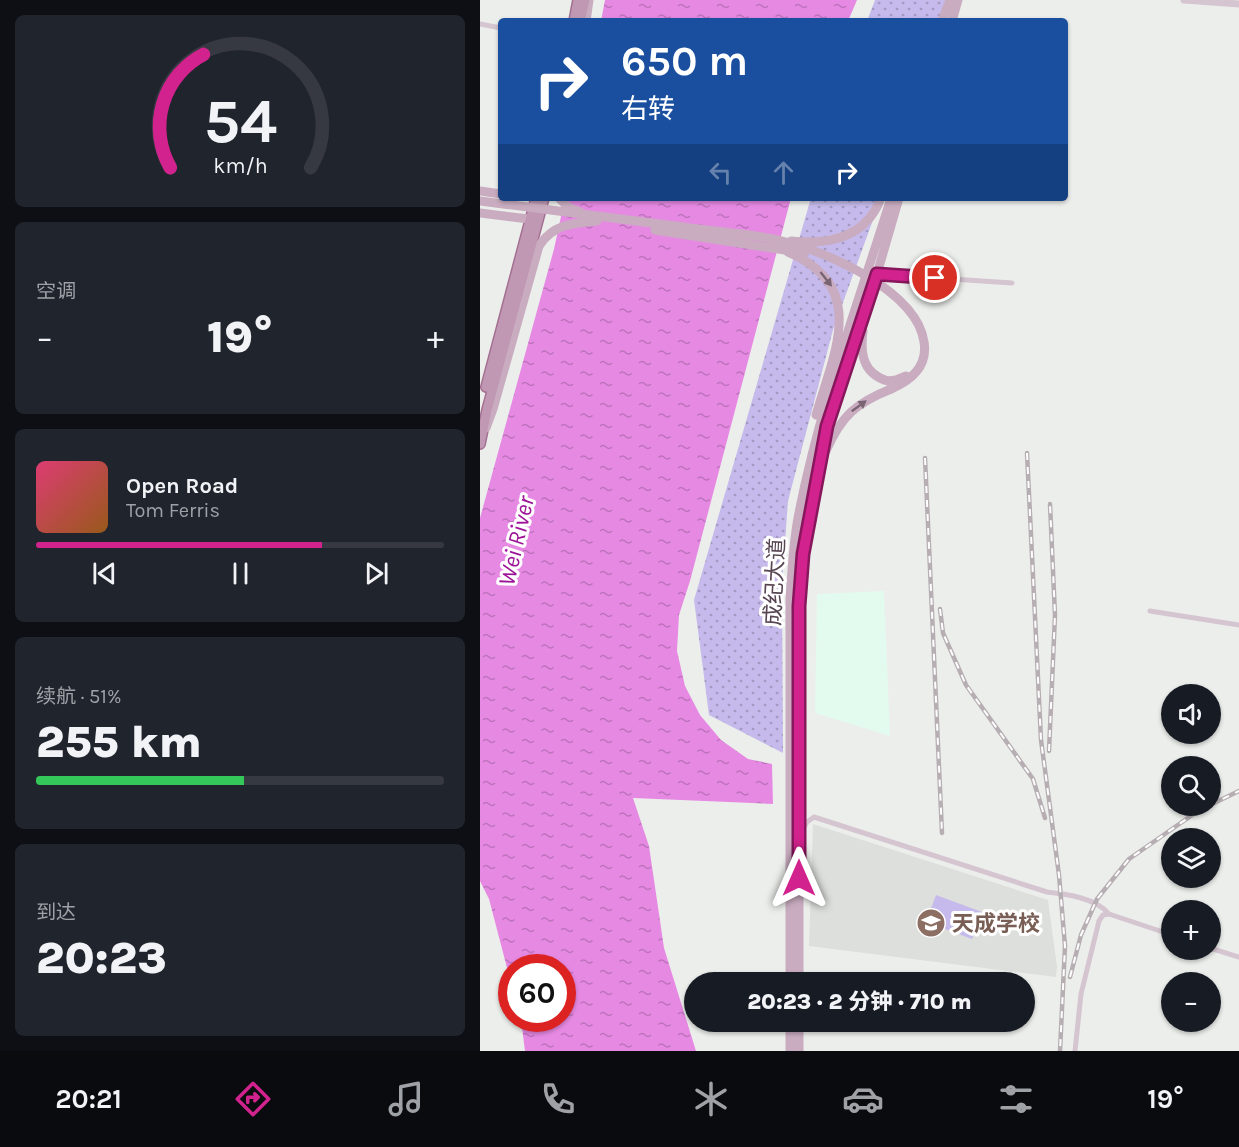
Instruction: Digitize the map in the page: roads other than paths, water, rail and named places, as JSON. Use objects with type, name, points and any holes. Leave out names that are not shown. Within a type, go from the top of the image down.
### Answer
[{"type":"highway","points":[[575,18],[578,0]]},
{"type":"highway","points":[[581,18],[587,0]]},
{"type":"highway","points":[[480,444],[539,201]]},
{"type":"highway","points":[[480,412],[534,220]]},
{"type":"main road","points":[[586,18],[587,0]]},
{"type":"main road","points":[[943,18],[950,0]]},
{"type":"main road","points":[[953,18],[958,0]]},
{"type":"main road","points":[[480,191],[498,194]]},
{"type":"main road","points":[[480,201],[596,219]]},
{"type":"main road","points":[[562,201],[568,207],[596,219]]},
{"type":"main road","points":[[779,244],[827,242],[841,238],[865,223],[879,201]]},
{"type":"main road","name":"成纪大道","points":[[790,972],[790,599],[793,554],[798,519],[819,422],[890,201]]},
{"type":"main road","name":"成纪大道","points":[[799,972],[800,581],[827,426],[865,312],[898,201]]},
{"type":"main road","points":[[480,205],[779,244],[815,251],[857,270],[891,294],[914,319],[923,337],[925,355],[922,363],[910,379],[890,385],[846,415],[835,431],[818,470]]},
{"type":"main road","points":[[480,213],[534,220]]},
{"type":"main road","points":[[480,444],[493,409],[534,259],[544,238],[561,226],[596,219]]},
{"type":"main road","points":[[779,244],[816,267],[832,286],[840,309],[839,335],[812,427],[800,482],[798,519]]},
{"type":"main road","points":[[865,312],[862,356],[872,374],[890,385]]},
{"type":"main road","points":[[790,1032],[790,1051]]},
{"type":"main road","points":[[799,1032],[799,1051]]},
{"type":"street","points":[[1184,0],[1239,4]]},
{"type":"street","points":[[480,24],[498,27]]},
{"type":"street","points":[[877,274],[1012,283]]},
{"type":"street","points":[[1150,611],[1239,625]]},
{"type":"street","points":[[799,836],[807,822],[814,817],[1047,892],[1069,895],[1104,908],[1109,914]]},
{"type":"street","points":[[1075,1051],[1081,994],[1099,921],[1103,915],[1109,914],[1161,931]]},
{"type":"street","points":[[1221,951],[1239,957]]},
{"type":"water","points":[[605,0],[857,0],[849,18],[602,18]]},
{"type":"water","name":"Wei River","points":[[564,201],[790,201],[690,581],[679,615],[677,651],[685,686],[700,715],[721,740],[748,759],[772,764],[773,804],[633,798],[649,846],[664,948],[684,1012],[684,1032],[690,1032],[696,1051],[525,1051],[523,1032],[576,1032],[576,954],[503,954],[489,899],[480,881],[480,518],[554,249]]},
{"type":"railway","points":[[1027,453],[1041,740],[1059,875],[1065,946],[1060,1051]]},
{"type":"railway","points":[[925,458],[942,833]]},
{"type":"railway","points":[[1049,751],[1055,615],[1050,504]]},
{"type":"railway","points":[[940,609],[943,633],[966,685],[1033,779],[1045,818]]},
{"type":"railway","points":[[1221,800],[1239,791]]},
{"type":"railway","points":[[1070,977],[1081,935],[1097,899],[1129,859],[1191,816]]},
{"type":"place","name":"天成学校","points":[[931,923]]}]
